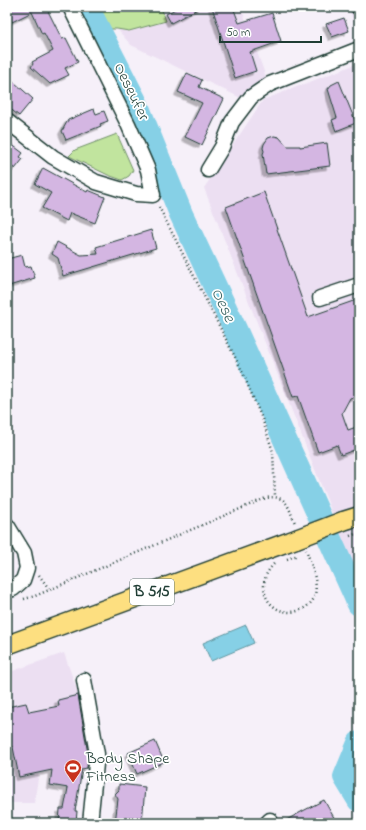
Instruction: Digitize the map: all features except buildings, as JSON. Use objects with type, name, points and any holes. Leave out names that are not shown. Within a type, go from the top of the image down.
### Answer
[{"type":"main road","name":"B 515","points":[[7,646],[300,539],[351,518]]},
{"type":"street","name":"Oeseufer","points":[[70,7],[128,124],[148,170],[153,195]]},
{"type":"street","points":[[208,170],[222,147],[232,122],[251,97],[270,84],[359,49]]},
{"type":"street","points":[[7,121],[53,157],[96,182],[136,194],[153,195]]},
{"type":"street","points":[[320,298],[359,285]]},
{"type":"street","points":[[7,525],[24,553],[27,568],[22,580],[13,589],[7,590]]},
{"type":"street","points":[[84,680],[97,754],[90,823]]},
{"type":"path","points":[[153,195],[241,369],[263,421],[273,452],[275,496]]},
{"type":"path","points":[[21,600],[35,596],[266,498],[275,496],[282,499],[289,509],[311,563],[316,584],[315,596],[310,604],[301,611],[283,611],[277,609],[269,603],[264,593],[265,577],[276,563]]},
{"type":"path","points":[[282,561],[287,559]]},
{"type":"shaded area","points":[[161,7],[241,7],[267,80],[260,83],[241,98],[131,45],[117,29],[129,31],[165,21]]},
{"type":"shaded area","points":[[348,7],[359,7],[359,35]]},
{"type":"shaded area","points":[[359,63],[359,581],[204,188],[263,100]]},
{"type":"shaded area","points":[[64,653],[80,699],[92,742],[91,767],[82,769],[63,766],[39,773],[34,803],[7,803],[7,673]]},
{"type":"green space","points":[[98,7],[161,7],[166,21],[129,31],[108,29]]},
{"type":"green space","points":[[117,134],[133,170],[129,176],[122,180],[108,175],[69,156],[75,150]]},
{"type":"water","points":[[246,625],[254,643],[211,661],[203,643]]},
{"type":"waterway","name":"Oese","points":[[87,7],[136,103],[181,214],[235,329],[359,604]]},
{"type":"waterway","name":"Oese","points":[[359,743],[345,777],[359,800]]},
{"type":"place","name":"Body Shape Fitness","points":[[73,783]]}]
